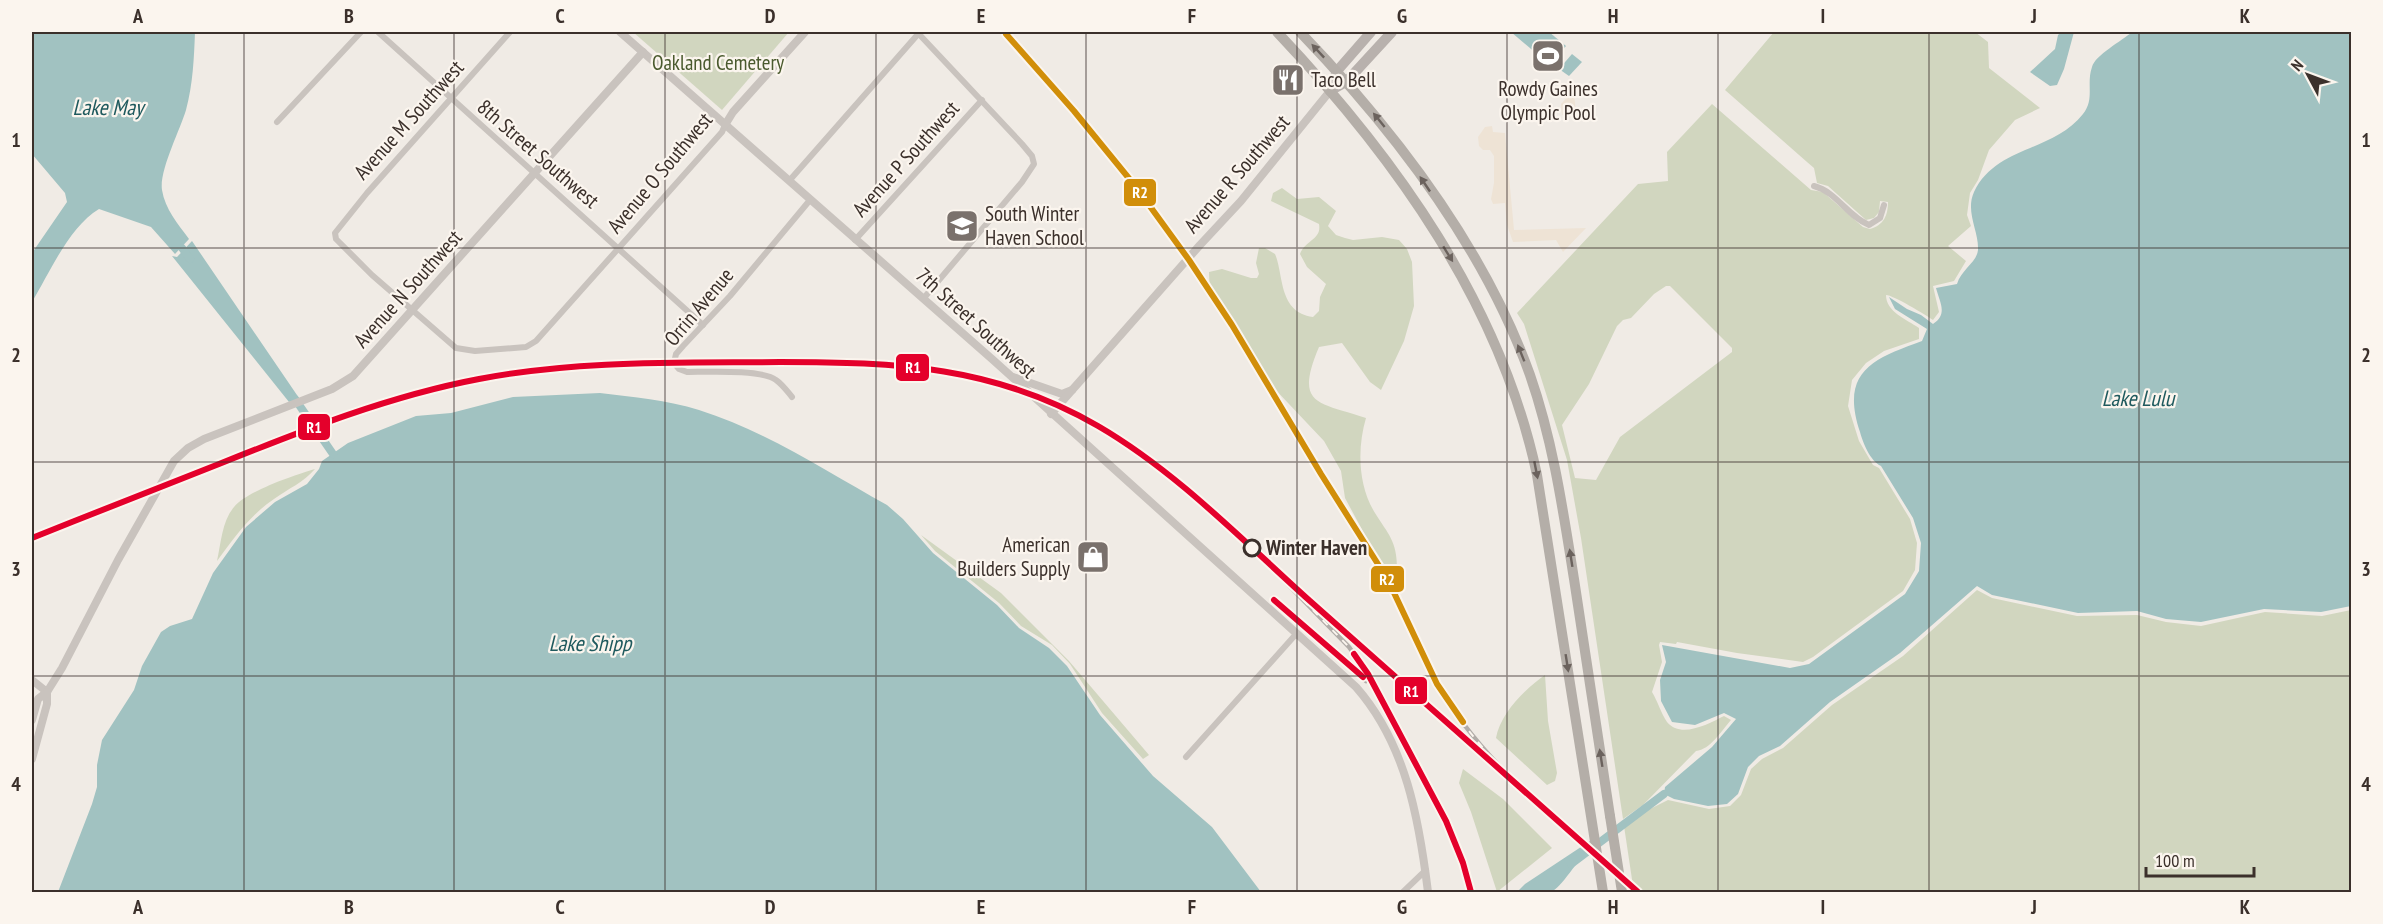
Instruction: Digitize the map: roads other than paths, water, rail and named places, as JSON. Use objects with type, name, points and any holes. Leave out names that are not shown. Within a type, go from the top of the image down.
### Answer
[{"type":"highway","points":[[1277,32],[1374,144],[1452,259],[1484,318],[1511,380],[1530,443],[1539,485],[1602,888]]},
{"type":"highway","points":[[1300,32],[1337,71],[1410,160],[1471,253],[1502,311],[1530,375],[1556,470],[1622,892]]},
{"type":"main road","points":[[1330,91],[1337,71],[1371,32]]},
{"type":"main road","points":[[1330,91],[1346,82],[1392,32]]},
{"type":"street","points":[[277,122],[361,32]]},
{"type":"street","name":"8th Street Southwest","points":[[378,32],[703,325]]},
{"type":"street","name":"Avenue M Southwest","points":[[413,310],[372,275],[336,239],[335,233],[367,193],[510,32]]},
{"type":"street","name":"7th Street Southwest","points":[[620,32],[1010,376],[1356,687],[1374,708],[1386,729],[1406,778],[1416,816],[1428,892]]},
{"type":"street","name":"Avenue O Southwest","points":[[413,310],[456,348],[475,351],[532,345],[722,132],[733,112],[805,32]]},
{"type":"street","points":[[789,181],[918,32],[1022,144],[1033,161],[1031,172],[923,299]]},
{"type":"street","name":"Avenue N Southwest","points":[[32,720],[38,699],[47,692],[62,668],[174,461],[188,448],[204,440],[339,386],[353,376],[643,52]]},
{"type":"street","name":"Avenue R Southwest","points":[[1052,414],[1200,244],[1241,201],[1330,91]]},
{"type":"street","name":"Avenue P Southwest","points":[[855,240],[982,100]]},
{"type":"street","points":[[1814,186],[1825,189],[1858,219],[1869,225],[1880,218],[1884,205]]},
{"type":"street","name":"Orrin Avenue","points":[[792,397],[776,380],[768,376],[737,372],[687,372],[674,363],[676,354],[735,291],[810,200]]},
{"type":"street","points":[[1010,376],[1062,394],[1072,390]]},
{"type":"street","points":[[1186,757],[1297,633]]},
{"type":"street","points":[[32,680],[47,692],[47,704],[32,759]]},
{"type":"street","points":[[1403,892],[1426,870]]},
{"type":"water","name":"Lake May","points":[[32,32],[195,32],[193,71],[188,100],[162,182],[166,204],[189,239],[175,254],[151,227],[99,209],[88,217],[69,238],[32,302],[32,253],[67,202],[65,193],[32,154]]},
{"type":"water","name":"Rowdy Gaines Olympic Pool","points":[[1511,32],[1549,32],[1566,46],[1550,65]]},
{"type":"water","points":[[2061,32],[2074,32],[2057,85],[2050,86],[2030,72],[2055,49],[2058,35]]},
{"type":"water","name":"Lake Lulu","points":[[2132,32],[2351,32],[2351,606],[2321,612],[2264,609],[2201,622],[2166,619],[2137,611],[2078,613],[1992,595],[1977,586],[1900,653],[1830,702],[1780,746],[1759,756],[1748,767],[1738,794],[1727,804],[1708,806],[1674,799],[1664,794],[1665,787],[1712,747],[1736,719],[1724,713],[1695,725],[1672,722],[1661,701],[1660,680],[1666,662],[1662,645],[1790,668],[1809,664],[1905,594],[1919,571],[1921,543],[1913,518],[1881,466],[1868,451],[1861,436],[1855,412],[1854,395],[1865,371],[1888,354],[1922,341],[1927,329],[1895,309],[1889,297],[1933,324],[1938,320],[1942,308],[1936,288],[1957,284],[1977,254],[1978,243],[1971,207],[1974,192],[1984,177],[2010,157],[2056,136],[2071,126],[2083,114],[2089,103],[2090,73],[2094,62]]},
{"type":"water","points":[[1572,54],[1582,62],[1569,76],[1559,69]]},
{"type":"water","points":[[192,241],[299,398],[289,402],[172,256],[177,257]]},
{"type":"water","name":"Lake Shipp","points":[[600,393],[675,404],[724,419],[796,453],[887,505],[903,519],[933,553],[997,605],[1019,628],[1049,648],[1067,666],[1100,715],[1153,776],[1212,827],[1261,892],[58,892],[97,787],[97,765],[102,740],[134,690],[142,666],[161,632],[170,626],[192,619],[213,573],[246,527],[275,502],[307,484],[319,469],[322,461],[348,443],[416,416],[451,413],[513,397]]},
{"type":"water","points":[[1590,841],[1592,848],[1555,890],[1542,893],[1517,892],[1525,884]]},
{"type":"waterway","points":[[182,248],[190,259]]},
{"type":"waterway","points":[[295,399],[333,454]]},
{"type":"waterway","points":[[1571,864],[1664,794]]},
{"type":"railway","points":[[1006,34],[1055,88],[1146,200],[1206,285],[1384,572],[1445,698],[1479,743],[1531,797]]},
{"type":"railway","points":[[1264,560],[1349,647],[1368,674],[1446,821],[1463,863],[1471,892]]},
{"type":"railway","points":[[1274,600],[1366,681]]},
{"type":"railway","points":[[1616,873],[1635,892]]},
{"type":"place","name":"Rowdy Gaines Olympic Pool","points":[[1548,56]]},
{"type":"place","name":"Taco Bell","points":[[1288,80]]},
{"type":"place","name":"South Winter Haven School","points":[[962,226]]},
{"type":"place","name":"Winter Haven","points":[[1252,548]]},
{"type":"place","name":"American Builders Supply","points":[[1093,557]]},
{"type":"park label","name":"Oakland Cemetery","points":[[718,63]]}]
